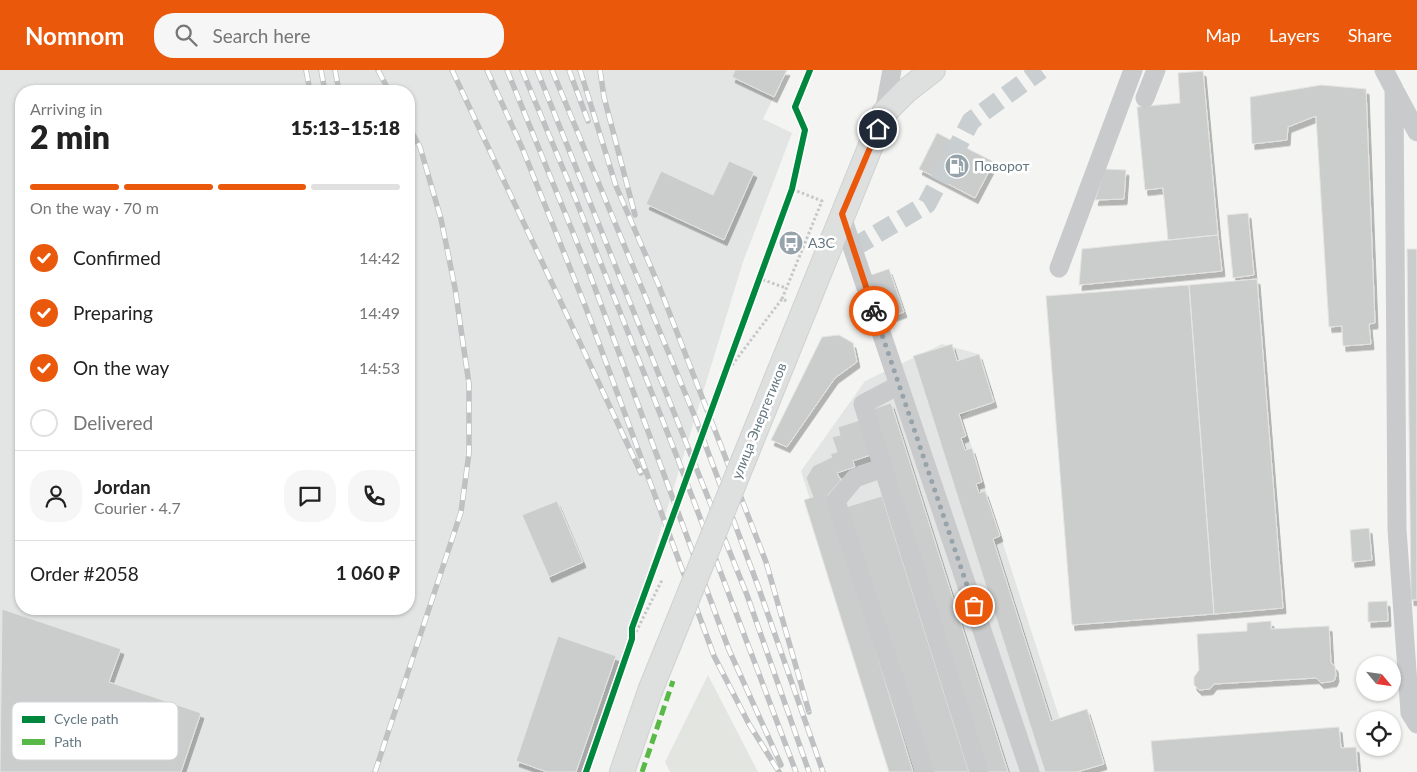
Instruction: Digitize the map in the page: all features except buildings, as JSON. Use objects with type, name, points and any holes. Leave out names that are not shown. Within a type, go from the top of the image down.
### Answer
[{"type":"main road","points":[[884,113],[906,91],[933,70]]},
{"type":"main road","points":[[884,113],[952,70]]},
{"type":"main road","name":"улица Энергетиков","points":[[622,772],[650,691],[884,113]]},
{"type":"street","name":"улица Энергетиков","points":[[884,113],[892,70]]},
{"type":"street","points":[[1059,268],[1133,70]]},
{"type":"street","points":[[1145,98],[1156,70]]},
{"type":"street","points":[[1384,70],[1417,132]]},
{"type":"street","points":[[1394,89],[1397,529],[1410,713],[1417,724]]},
{"type":"street","points":[[842,214],[1030,772]]},
{"type":"street","points":[[899,385],[863,404],[978,772]]},
{"type":"street","points":[[883,468],[855,478],[836,501],[925,772]]},
{"type":"path","points":[[788,197],[794,180]]},
{"type":"path","points":[[782,300],[822,201],[792,188]]},
{"type":"path","points":[[755,286],[762,269]]},
{"type":"path","points":[[758,278],[786,288]]},
{"type":"path","points":[[723,382],[735,347]]},
{"type":"path","points":[[632,634],[636,632],[662,580]]},
{"type":"path","points":[[632,634],[642,601]]},
{"type":"shaded area","points":[[0,70],[787,70],[763,119],[792,133],[743,262],[626,643],[582,772],[0,772]]},
{"type":"shaded area","points":[[942,344],[978,354],[994,395],[962,417],[1077,772],[896,772],[801,471],[865,381]]},
{"type":"shaded area","points":[[708,675],[758,772],[670,772],[665,762]]},
{"type":"tunnel","points":[[853,248],[927,204],[971,121],[1041,70]]},
{"type":"railway","points":[[306,70],[309,85]]},
{"type":"railway","points":[[321,70],[324,85]]},
{"type":"railway","points":[[335,70],[338,85]]},
{"type":"railway","points":[[378,70],[386,85]]},
{"type":"railway","points":[[452,70],[641,473]]},
{"type":"railway","points":[[487,70],[523,150],[586,308],[714,656],[749,724],[779,772]]},
{"type":"railway","points":[[507,70],[589,272],[729,650],[781,765]]},
{"type":"railway","points":[[522,70],[574,195],[679,462],[796,772]]},
{"type":"railway","points":[[537,70],[747,595],[809,772]]},
{"type":"railway","points":[[552,70],[695,417],[758,586],[823,772]]},
{"type":"railway","points":[[569,70],[588,121]]},
{"type":"railway","points":[[580,70],[616,186],[659,286],[766,562],[809,712]]},
{"type":"railway","points":[[600,70],[604,97],[635,215]]},
{"type":"railway","points":[[375,772],[461,512],[469,453],[469,384],[455,288],[441,219],[420,147],[415,138]]},
{"type":"marked path","points":[[642,772],[673,681]]},
{"type":"cycle path","points":[[586,772],[632,639],[632,628],[792,189],[805,130],[795,107],[810,70]]},
{"type":"way so far","points":[[874,311],[974,606]]},
{"type":"place","name":"Поворот","points":[[957,166]]},
{"type":"place","name":"АЗС","points":[[791,243]]},
{"type":"route","points":[[874,311],[842,214],[878,129]]}]
